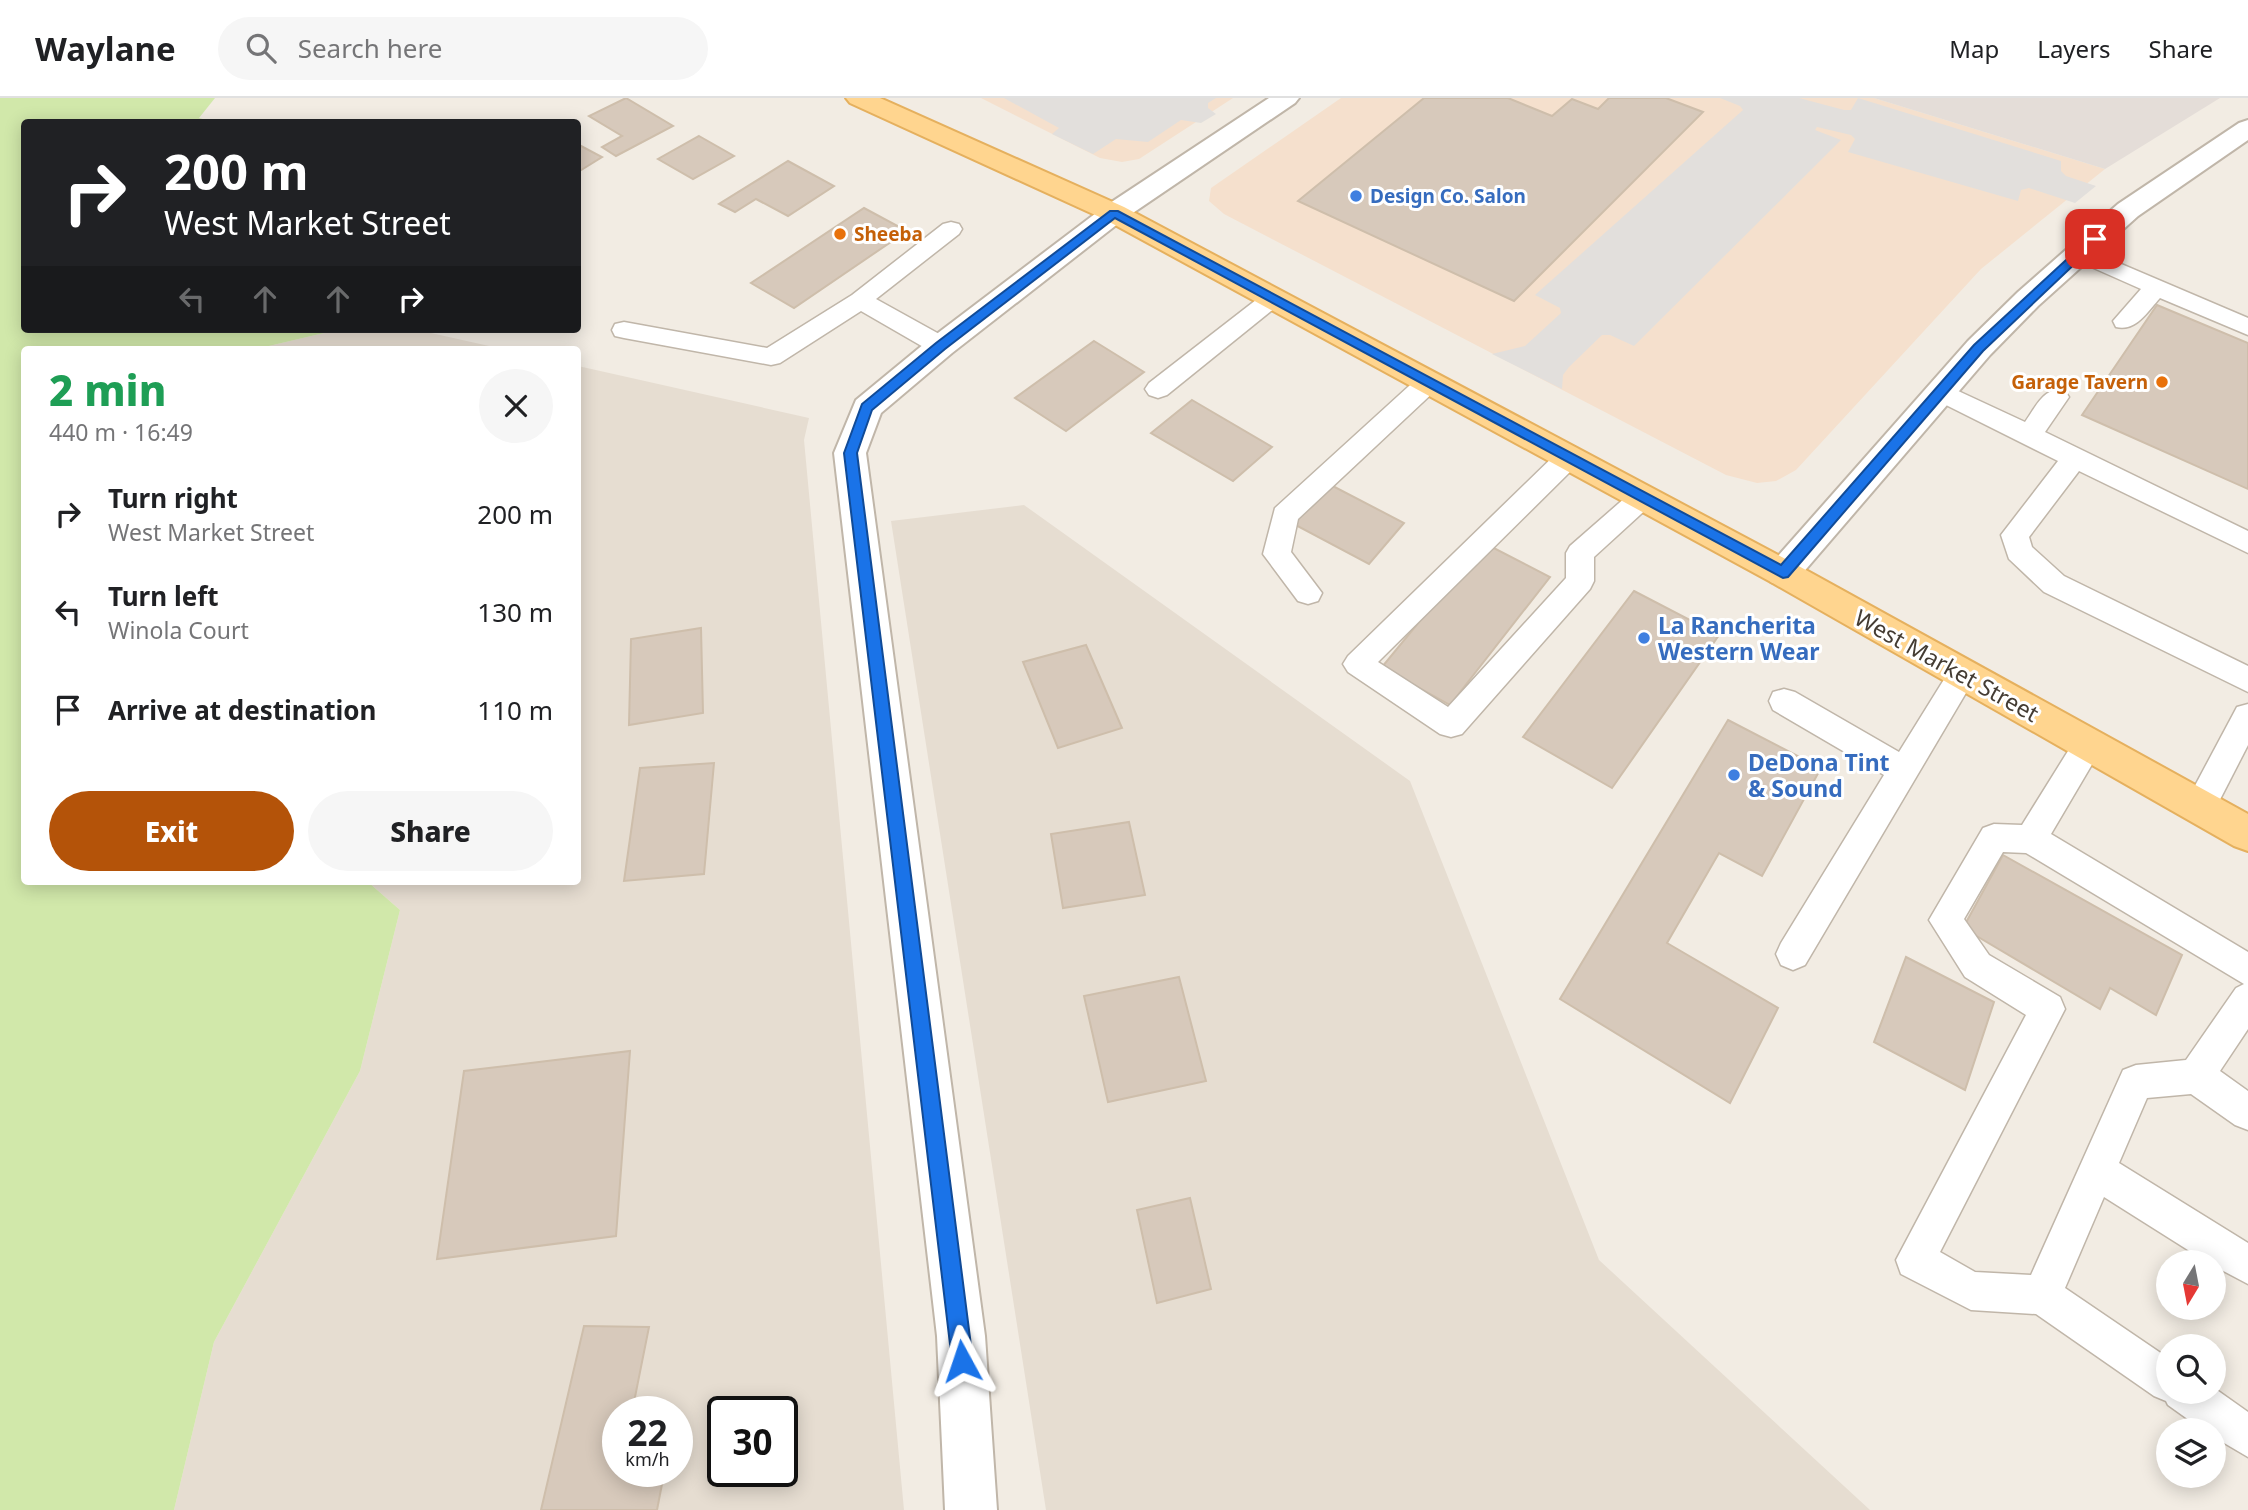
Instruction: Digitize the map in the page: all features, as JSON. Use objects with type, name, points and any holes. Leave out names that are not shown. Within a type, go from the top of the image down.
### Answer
[{"type":"main road","name":"West Market Street","points":[[859,98],[1114,213],[1783,573],[2248,834]]},
{"type":"street","points":[[971,1510],[959,1322],[850,453],[867,408],[941,346],[1114,213],[1286,98]]},
{"type":"street","points":[[1783,573],[1979,348],[2128,210],[2248,128]]},
{"type":"lane","points":[[624,330],[771,357],[860,300],[951,229]]},
{"type":"lane","points":[[2079,253],[2248,327]]},
{"type":"lane","points":[[2125,321],[2156,288]]},
{"type":"lane","points":[[1158,389],[1273,298]]},
{"type":"lane","points":[[860,300],[941,346]]},
{"type":"lane","points":[[1308,593],[1277,554],[1285,515],[1429,382]]},
{"type":"lane","points":[[1941,392],[2248,543]]},
{"type":"lane","points":[[2031,434],[2056,397]]},
{"type":"lane","points":[[1569,457],[1358,664],[1451,725],[1580,582],[1580,553],[1643,497]]},
{"type":"lane","points":[[2076,457],[2015,535],[2020,552],[2054,584],[2248,680]]},
{"type":"lane","points":[[1793,954],[1963,673]]},
{"type":"lane","points":[[1784,701],[1904,771]]},
{"type":"lane","points":[[2200,807],[2248,716]]},
{"type":"lane","points":[[2031,839],[2089,744]]},
{"type":"lane","points":[[2156,1374],[2042,1295],[1971,1291],[1915,1260],[2048,1009],[1977,966],[1947,920],[1994,838],[2031,839],[2248,970]]},
{"type":"lane","points":[[2196,1076],[2248,999]]},
{"type":"lane","points":[[2042,1295],[2136,1082],[2196,1076],[2248,1112]]},
{"type":"lane","points":[[2097,1171],[2248,1265]]},
{"type":"lane","points":[[2201,1404],[2248,1437]]},
{"type":"shaded area","points":[[981,98],[1233,98],[1139,159],[1122,162],[1100,158]]},
{"type":"shaded area","points":[[1004,98],[1216,98],[1208,103],[1208,108],[1216,114],[1201,123],[1181,120],[1148,142],[1116,139],[1093,154],[1052,134],[1059,128]]},
{"type":"shaded area","points":[[1341,98],[1874,98],[2105,169],[1981,269],[1796,470],[1776,481],[1757,483],[1726,475],[1224,214],[1209,201],[1211,188]]},
{"type":"shaded area","points":[[1720,98],[1799,98],[1851,110],[1858,98],[2061,161],[2061,171],[2066,176],[2096,186],[2075,203],[2029,188],[2021,190],[2018,201],[1848,152],[1855,139],[1851,135],[1817,127],[1815,130],[1841,140],[1634,346],[1610,335],[1602,335],[1563,375],[1562,389],[1492,354],[1525,346],[1561,313],[1560,308],[1535,295],[1743,110],[1740,106]]},
{"type":"shaded area","points":[[1874,98],[2220,98],[2105,169]]},
{"type":"shaded area","points":[[324,333],[431,333],[489,346],[269,346]]},
{"type":"shaded area","points":[[581,367],[809,418],[804,440],[904,1510],[174,1510],[214,1342],[360,1071],[400,910],[371,885],[581,885]]},
{"type":"shaded area","points":[[1024,505],[1410,781],[1599,1260],[1870,1510],[1046,1510],[891,521]]},
{"type":"green space","points":[[0,98],[215,98],[199,118],[203,119],[21,119],[21,333],[324,333],[269,346],[21,346],[21,885],[371,885],[400,910],[360,1071],[214,1342],[174,1510],[0,1510]]},
{"type":"building","points":[[626,98],[673,126],[616,156],[602,147],[622,136],[589,116]]},
{"type":"building","points":[[1424,98],[1508,98],[1552,116],[1572,99],[1598,109],[1609,98],[1666,98],[1703,112],[1514,301],[1298,201]]},
{"type":"building","points":[[699,136],[734,156],[693,179],[658,159]]},
{"type":"building","points":[[581,146],[602,157],[581,170]]},
{"type":"building","points":[[788,161],[834,186],[788,216],[756,199],[735,212],[719,204]]},
{"type":"building","points":[[864,208],[907,231],[794,308],[751,283]]},
{"type":"building","points":[[2157,305],[2248,343],[2248,489],[2082,415]]},
{"type":"building","points":[[1094,341],[1144,372],[1066,431],[1015,398]]},
{"type":"building","points":[[1192,400],[1272,447],[1233,481],[1151,433]]},
{"type":"building","points":[[1325,482],[1404,523],[1369,564],[1288,521]]},
{"type":"building","points":[[1484,543],[1550,577],[1450,705],[1382,667]]},
{"type":"building","points":[[1634,591],[1719,635],[1612,788],[1523,737]]},
{"type":"building","points":[[701,628],[703,713],[629,725],[631,639]]},
{"type":"building","points":[[1086,645],[1122,728],[1058,748],[1023,662]]},
{"type":"building","points":[[1728,720],[1821,768],[1762,876],[1719,853],[1667,943],[1778,1008],[1730,1103],[1560,999]]},
{"type":"building","points":[[714,763],[704,874],[624,881],[640,768]]},
{"type":"building","points":[[1129,822],[1145,895],[1063,908],[1051,834]]},
{"type":"building","points":[[2003,855],[2182,955],[2156,1015],[2110,988],[2100,1009],[1963,928]]},
{"type":"building","points":[[1906,957],[1994,1002],[1965,1090],[1874,1042]]},
{"type":"building","points":[[1179,977],[1206,1081],[1108,1102],[1084,996]]},
{"type":"building","points":[[630,1051],[616,1236],[437,1259],[464,1071]]},
{"type":"building","points":[[1190,1198],[1211,1289],[1157,1303],[1137,1210]]},
{"type":"building","points":[[584,1326],[649,1327],[635,1396],[602,1396],[602,1487],[661,1487],[657,1510],[541,1510]]},
{"type":"place","name":"Design Co. Salon","points":[[1356,196]]},
{"type":"place","name":"Sheeba","points":[[840,234]]},
{"type":"place","name":"Garage Tavern","points":[[2162,382]]},
{"type":"place","name":"La Rancherita Western Wear","points":[[1644,638]]},
{"type":"place","name":"DeDona Tint & Sound","points":[[1734,775]]},
{"type":"route","points":[[962,1361],[958,1309],[850,453],[867,408],[941,346],[1114,213],[1783,573],[1979,348],[2028,299],[2095,239]]}]
